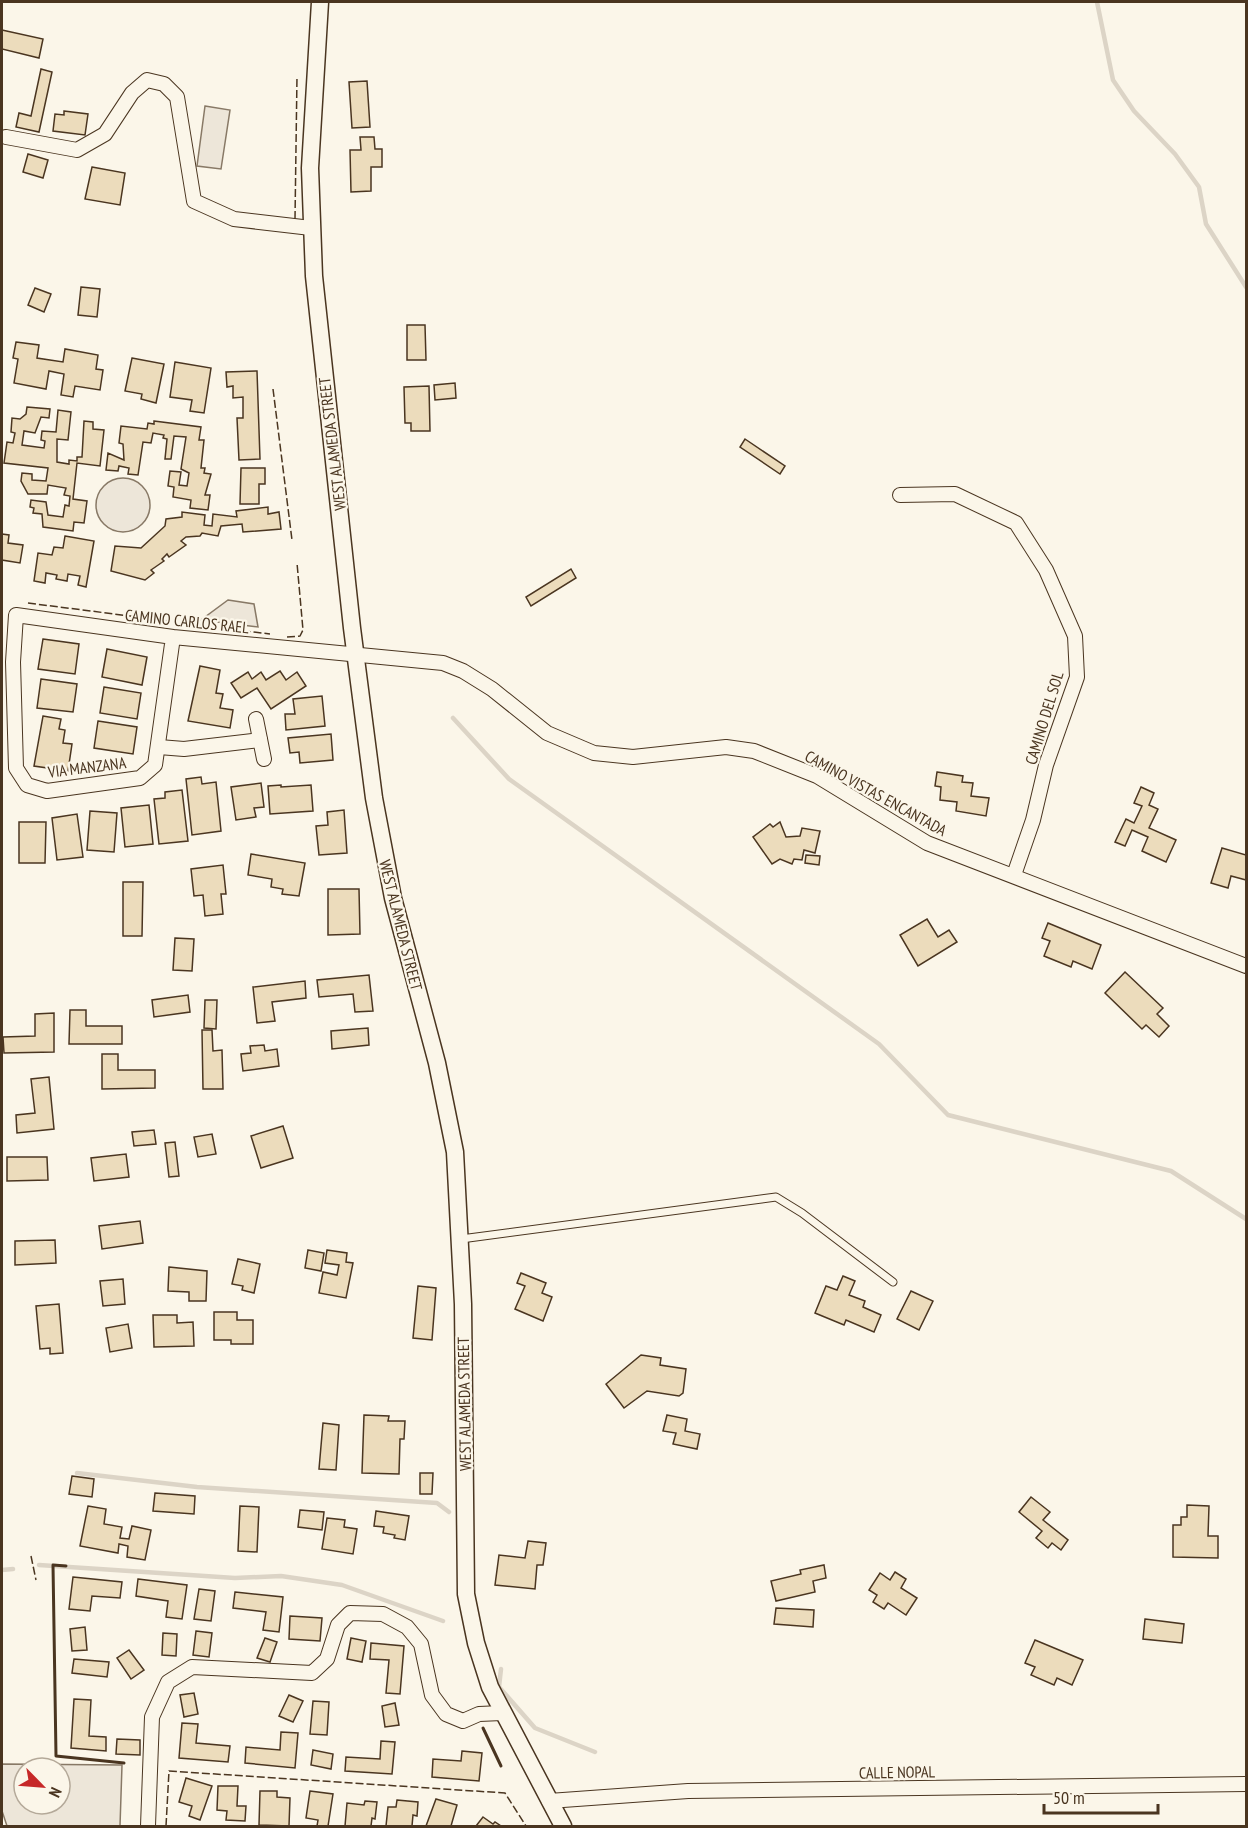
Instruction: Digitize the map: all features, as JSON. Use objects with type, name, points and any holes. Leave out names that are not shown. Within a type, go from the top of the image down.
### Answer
[{"type":"street","name":"WEST ALAMEDA STREET","points":[[320,2],[311,138],[311,228],[323,366],[356,655],[386,864],[449,1116],[457,1170],[461,1239],[466,1594],[481,1662],[502,1713],[563,1827]]},
{"type":"street","points":[[6,137],[77,150],[105,134],[132,93],[147,80],[164,84],[177,97],[194,201],[234,219],[311,228]]},
{"type":"street","name":"CAMINO DEL SOL","points":[[900,495],[955,494],[1016,523],[1046,570],[1075,636],[1077,677],[1046,765],[1033,819],[1014,875]]},
{"type":"street","name":"CAMINO CARLOS RAEL","points":[[16,615],[173,637],[356,655]]},
{"type":"street","name":"VIA MANZANA","points":[[16,615],[13,662],[16,768],[27,785],[47,791],[140,778],[155,765],[173,637]]},
{"type":"street","name":"CAMINO VISTAS ENCANTADA","points":[[356,655],[422,660],[463,671],[492,689],[547,733],[594,753],[633,757],[726,747],[754,751],[817,776],[927,843],[1246,966]]},
{"type":"street","points":[[256,719],[264,759]]},
{"type":"street","points":[[159,747],[184,749],[260,740]]},
{"type":"street","points":[[148,1827],[152,1717],[168,1682],[192,1667],[312,1672],[327,1659],[338,1626],[350,1612],[383,1614],[407,1627],[421,1644],[432,1695],[446,1714],[463,1721],[479,1714],[502,1713]]},
{"type":"street","name":"CALLE NOPAL","points":[[549,1802],[688,1791],[1246,1784]]},
{"type":"lane","points":[[461,1239],[776,1197],[802,1213],[894,1282]]},
{"type":"shaded area","points":[[205,106],[230,110],[221,169],[197,166]]},
{"type":"shaded area","points":[[118,478],[128,478],[138,482],[146,490],[150,505],[146,520],[138,528],[128,532],[118,532],[108,528],[100,520],[96,510],[96,500],[100,490],[108,482]]},
{"type":"shaded area","points":[[228,600],[254,604],[258,627],[201,620]]},
{"type":"shaded area","points":[[2,1764],[12,1764],[12,1816],[72,1816],[72,1765],[122,1765],[120,1826],[7,1826],[2,1811]]},
{"type":"building","points":[[2,30],[43,39],[39,58],[2,49]]},
{"type":"building","points":[[41,69],[52,72],[39,132],[16,127],[19,113],[31,116]]},
{"type":"building","points":[[367,81],[370,127],[352,128],[349,82]]},
{"type":"building","points":[[64,111],[88,114],[85,135],[53,131],[55,114],[64,115]]},
{"type":"building","points":[[360,137],[374,137],[375,149],[382,149],[382,167],[371,167],[371,191],[351,192],[350,150],[361,150]]},
{"type":"building","points":[[28,154],[48,160],[43,178],[23,172]]},
{"type":"building","points":[[92,167],[125,173],[120,205],[85,199]]},
{"type":"building","points":[[81,287],[100,289],[97,317],[78,315]]},
{"type":"building","points":[[35,288],[51,294],[44,312],[28,305]]},
{"type":"building","points":[[407,325],[425,325],[426,360],[407,360]]},
{"type":"building","points":[[16,342],[39,345],[37,358],[63,362],[65,349],[98,355],[96,369],[103,370],[100,390],[75,386],[73,397],[61,395],[64,374],[49,371],[46,389],[14,383],[18,359],[13,358]]},
{"type":"building","points":[[132,358],[164,364],[156,403],[141,399],[142,394],[125,391]]},
{"type":"building","points":[[175,362],[211,368],[204,413],[190,411],[192,400],[170,397]]},
{"type":"building","points":[[257,371],[260,459],[239,460],[237,418],[243,418],[243,397],[233,398],[233,386],[227,387],[226,372]]},
{"type":"building","points":[[455,383],[456,398],[435,400],[434,385]]},
{"type":"building","points":[[429,386],[430,431],[411,431],[411,423],[405,423],[404,387]]},
{"type":"building","points":[[27,407],[50,409],[49,418],[41,417],[35,433],[24,431],[22,445],[44,448],[45,441],[41,440],[42,431],[56,432],[58,410],[71,412],[68,440],[57,439],[57,462],[69,464],[69,460],[77,461],[77,457],[82,457],[84,421],[93,422],[93,429],[104,430],[100,466],[77,463],[73,499],[87,501],[84,523],[74,522],[73,531],[43,527],[42,514],[33,513],[34,508],[30,507],[31,500],[46,502],[48,515],[63,517],[65,505],[69,506],[70,496],[64,495],[66,488],[48,485],[47,494],[28,494],[21,481],[22,473],[32,474],[32,480],[46,481],[48,468],[4,463],[7,442],[13,443],[15,433],[11,432],[12,418],[20,419],[26,414]]},
{"type":"building","points":[[154,421],[201,427],[199,440],[204,440],[201,468],[205,468],[204,473],[211,474],[205,495],[210,495],[208,510],[190,508],[191,500],[173,497],[174,487],[168,486],[170,471],[181,472],[179,485],[187,486],[189,473],[181,469],[186,437],[174,436],[171,459],[165,459],[167,439],[163,438],[164,435],[153,433],[151,443],[143,442],[138,475],[128,474],[129,468],[119,466],[118,471],[106,470],[108,453],[124,460],[123,444],[119,443],[121,426],[147,429],[148,423],[154,424]]},
{"type":"building","points":[[745,439],[785,466],[780,474],[740,447]]},
{"type":"building","points":[[241,468],[265,468],[265,484],[259,484],[259,504],[240,504]]},
{"type":"building","points":[[268,507],[268,514],[279,512],[281,529],[243,532],[242,524],[221,526],[218,536],[202,533],[200,536],[186,537],[181,541],[186,545],[169,557],[167,554],[162,559],[164,561],[151,570],[154,573],[145,580],[111,571],[115,546],[141,548],[165,526],[166,519],[182,517],[182,512],[205,515],[204,525],[212,526],[213,514],[237,517],[236,511]]},
{"type":"building","points":[[2,534],[9,535],[8,543],[23,545],[20,563],[2,560]]},
{"type":"building","points":[[65,536],[94,541],[86,587],[78,585],[80,576],[68,574],[67,581],[56,579],[57,575],[46,573],[45,583],[34,581],[38,553],[52,555],[54,547],[63,548]]},
{"type":"building","points":[[571,569],[576,578],[531,606],[526,597]]},
{"type":"building","points":[[43,639],[79,644],[75,674],[38,669]]},
{"type":"building","points":[[107,649],[147,657],[142,685],[102,677]]},
{"type":"building","points":[[200,666],[220,670],[216,693],[223,694],[220,708],[233,710],[230,728],[188,721]]},
{"type":"building","points":[[280,671],[286,680],[297,672],[306,686],[271,709],[257,688],[241,698],[231,683],[248,672],[252,679],[261,672],[266,680]]},
{"type":"building","points":[[41,679],[77,684],[73,712],[37,708]]},
{"type":"building","points":[[104,687],[141,693],[137,719],[100,713]]},
{"type":"building","points":[[322,696],[325,726],[286,730],[285,714],[295,714],[293,699]]},
{"type":"building","points":[[43,716],[61,719],[59,729],[65,730],[63,743],[72,744],[68,771],[34,766]]},
{"type":"building","points":[[98,721],[137,727],[133,754],[94,748]]},
{"type":"building","points":[[331,734],[333,760],[300,763],[299,752],[290,753],[288,738]]},
{"type":"building","points":[[937,772],[963,776],[962,782],[973,783],[971,796],[989,798],[986,816],[956,811],[957,802],[940,800],[941,787],[935,786]]},
{"type":"building","points":[[201,777],[202,784],[216,782],[221,831],[192,835],[186,779]]},
{"type":"building","points":[[261,783],[264,807],[254,808],[256,817],[236,820],[231,787]]},
{"type":"building","points":[[281,785],[281,787],[311,785],[313,811],[270,814],[268,786]]},
{"type":"building","points":[[1141,787],[1154,793],[1149,805],[1158,809],[1149,828],[1176,840],[1166,862],[1142,851],[1148,837],[1132,830],[1125,846],[1115,842],[1126,819],[1134,823],[1142,806],[1134,803]]},
{"type":"building","points":[[182,790],[188,841],[159,844],[154,799],[165,798],[165,792]]},
{"type":"building","points":[[149,805],[153,844],[125,847],[121,808]]},
{"type":"building","points":[[344,810],[347,853],[319,855],[316,826],[328,825],[327,812]]},
{"type":"building","points":[[90,811],[117,813],[114,852],[87,850]]},
{"type":"building","points":[[77,814],[83,857],[57,860],[52,818]]},
{"type":"building","points":[[19,822],[46,822],[45,863],[19,863]]},
{"type":"building","points":[[780,822],[786,837],[800,836],[802,828],[820,831],[815,853],[804,850],[802,860],[794,859],[792,864],[780,859],[772,864],[753,837],[770,824],[773,827]]},
{"type":"building","points":[[1222,848],[1246,855],[1246,880],[1231,876],[1228,888],[1211,883]]},
{"type":"building","points":[[251,854],[305,863],[299,896],[282,894],[283,889],[271,887],[272,879],[248,875]]},
{"type":"building","points":[[806,855],[820,856],[819,865],[805,863]]},
{"type":"building","points":[[223,865],[226,894],[221,894],[223,914],[205,916],[203,895],[194,896],[191,869]]},
{"type":"building","points":[[123,882],[143,882],[142,936],[123,936]]},
{"type":"building","points":[[328,889],[359,889],[360,934],[328,935]]},
{"type":"building","points":[[927,919],[938,937],[949,930],[957,942],[918,966],[900,935]]},
{"type":"building","points":[[1048,923],[1101,945],[1092,969],[1073,961],[1071,967],[1044,956],[1050,941],[1042,938]]},
{"type":"building","points":[[175,938],[194,939],[192,971],[173,970]]},
{"type":"building","points":[[1125,972],[1163,1008],[1157,1014],[1169,1026],[1159,1037],[1146,1025],[1142,1029],[1105,993]]},
{"type":"building","points":[[369,975],[373,1011],[355,1012],[353,994],[319,997],[317,980]]},
{"type":"building","points":[[305,981],[306,998],[272,1002],[275,1021],[257,1023],[253,987]]},
{"type":"building","points":[[188,995],[190,1012],[154,1017],[152,1000]]},
{"type":"building","points":[[205,1000],[217,1000],[216,1029],[204,1028]]},
{"type":"building","points":[[70,1010],[86,1010],[86,1026],[122,1026],[122,1044],[69,1044]]},
{"type":"building","points":[[54,1013],[54,1052],[4,1053],[3,1037],[35,1036],[35,1014]]},
{"type":"building","points":[[368,1028],[369,1045],[332,1049],[331,1031]]},
{"type":"building","points":[[202,1030],[212,1030],[213,1051],[222,1050],[223,1089],[203,1089]]},
{"type":"building","points":[[264,1045],[265,1051],[277,1049],[279,1066],[243,1071],[241,1054],[251,1053],[250,1046]]},
{"type":"building","points":[[102,1054],[118,1054],[118,1070],[155,1070],[155,1088],[102,1089]]},
{"type":"building","points":[[49,1077],[54,1129],[17,1133],[16,1115],[35,1113],[31,1079]]},
{"type":"building","points":[[283,1126],[293,1158],[261,1168],[251,1136]]},
{"type":"building","points":[[154,1130],[156,1144],[134,1146],[132,1132]]},
{"type":"building","points":[[212,1134],[216,1154],[198,1157],[194,1137]]},
{"type":"building","points":[[175,1142],[179,1176],[169,1177],[165,1143]]},
{"type":"building","points":[[126,1154],[129,1177],[94,1181],[91,1158]]},
{"type":"building","points":[[7,1157],[47,1157],[48,1180],[7,1181]]},
{"type":"building","points":[[140,1221],[143,1243],[102,1249],[99,1226]]},
{"type":"building","points":[[55,1240],[56,1263],[15,1265],[15,1241]]},
{"type":"building","points":[[308,1250],[324,1253],[321,1271],[305,1268]]},
{"type":"building","points":[[327,1250],[347,1253],[346,1262],[353,1263],[346,1298],[319,1293],[323,1272],[337,1275],[339,1265],[325,1263]]},
{"type":"building","points":[[238,1259],[260,1264],[254,1293],[242,1290],[243,1286],[232,1284]]},
{"type":"building","points":[[169,1267],[207,1271],[206,1301],[189,1301],[189,1292],[168,1291]]},
{"type":"building","points":[[521,1273],[546,1283],[542,1293],[552,1297],[543,1321],[515,1309],[525,1286],[517,1283]]},
{"type":"building","points":[[843,1276],[855,1281],[849,1295],[865,1301],[863,1307],[881,1315],[874,1332],[846,1320],[844,1325],[815,1313],[826,1286],[837,1290]]},
{"type":"building","points":[[123,1279],[125,1304],[103,1306],[100,1281]]},
{"type":"building","points":[[418,1286],[436,1288],[432,1340],[413,1338]]},
{"type":"building","points":[[911,1291],[933,1301],[919,1330],[897,1319]]},
{"type":"building","points":[[59,1304],[63,1353],[50,1354],[50,1348],[40,1349],[36,1306]]},
{"type":"building","points":[[214,1312],[237,1312],[237,1320],[253,1320],[253,1344],[231,1344],[231,1340],[214,1340]]},
{"type":"building","points":[[153,1315],[177,1315],[177,1323],[193,1322],[194,1346],[154,1347]]},
{"type":"building","points":[[128,1324],[132,1348],[110,1352],[106,1328]]},
{"type":"building","points":[[641,1355],[661,1358],[660,1365],[686,1369],[683,1393],[679,1396],[647,1391],[624,1408],[606,1384]]},
{"type":"building","points":[[364,1415],[389,1416],[388,1421],[405,1421],[404,1439],[400,1439],[399,1474],[362,1473]]},
{"type":"building","points":[[667,1415],[687,1419],[685,1431],[700,1434],[697,1449],[673,1444],[676,1433],[663,1431]]},
{"type":"building","points":[[323,1423],[339,1425],[336,1470],[319,1469]]},
{"type":"building","points":[[420,1473],[433,1473],[432,1494],[420,1494]]},
{"type":"building","points":[[72,1476],[94,1479],[92,1497],[69,1494]]},
{"type":"building","points":[[155,1493],[195,1496],[194,1514],[153,1511]]},
{"type":"building","points":[[1031,1497],[1050,1512],[1043,1520],[1068,1540],[1061,1550],[1052,1543],[1048,1548],[1036,1538],[1042,1531],[1019,1512]]},
{"type":"building","points":[[1187,1505],[1209,1506],[1208,1536],[1218,1536],[1218,1558],[1173,1557],[1173,1525],[1181,1525],[1181,1517],[1187,1517]]},
{"type":"building","points":[[88,1506],[106,1509],[104,1524],[122,1527],[120,1538],[129,1539],[132,1526],[151,1530],[145,1560],[127,1557],[128,1546],[119,1544],[118,1553],[80,1546]]},
{"type":"building","points":[[240,1506],[259,1507],[257,1552],[238,1551]]},
{"type":"building","points":[[300,1510],[324,1512],[322,1530],[298,1527]]},
{"type":"building","points":[[376,1511],[409,1516],[405,1540],[383,1533],[384,1527],[374,1526]]},
{"type":"building","points":[[327,1518],[345,1520],[344,1527],[357,1529],[353,1554],[322,1549]]},
{"type":"building","points":[[528,1541],[546,1543],[543,1565],[537,1565],[535,1589],[495,1585],[499,1555],[525,1558]]},
{"type":"building","points":[[824,1565],[826,1578],[813,1581],[815,1592],[776,1601],[771,1581],[801,1574],[800,1570]]},
{"type":"building","points":[[895,1572],[906,1579],[901,1588],[917,1598],[906,1615],[888,1603],[884,1609],[873,1602],[877,1595],[869,1590],[880,1573],[890,1580]]},
{"type":"building","points":[[73,1577],[122,1582],[120,1598],[92,1596],[90,1611],[69,1609]]},
{"type":"building","points":[[138,1579],[187,1585],[182,1619],[166,1617],[168,1601],[136,1596]]},
{"type":"building","points":[[199,1589],[215,1591],[211,1621],[194,1619]]},
{"type":"building","points":[[235,1592],[283,1597],[279,1632],[263,1630],[266,1612],[233,1608]]},
{"type":"building","points":[[776,1608],[814,1610],[813,1627],[774,1624]]},
{"type":"building","points":[[290,1616],[322,1618],[320,1641],[289,1639]]},
{"type":"building","points":[[1145,1619],[1184,1624],[1182,1643],[1143,1639]]},
{"type":"building","points":[[85,1627],[87,1650],[72,1651],[70,1629]]},
{"type":"building","points":[[196,1631],[212,1633],[209,1657],[193,1655]]},
{"type":"building","points":[[163,1633],[177,1634],[176,1656],[162,1655]]},
{"type":"building","points":[[265,1638],[277,1642],[270,1662],[257,1658]]},
{"type":"building","points":[[351,1638],[366,1641],[362,1662],[347,1659]]},
{"type":"building","points":[[1035,1640],[1083,1660],[1072,1685],[1057,1678],[1054,1685],[1031,1675],[1035,1667],[1025,1663]]},
{"type":"building","points":[[371,1643],[404,1646],[400,1694],[386,1693],[389,1660],[370,1659]]},
{"type":"building","points":[[129,1650],[144,1670],[131,1679],[117,1658]]},
{"type":"building","points":[[74,1659],[109,1662],[107,1677],[72,1673]]},
{"type":"building","points":[[194,1693],[198,1714],[184,1717],[180,1695]]},
{"type":"building","points":[[289,1695],[303,1701],[293,1722],[279,1716]]},
{"type":"building","points":[[74,1699],[91,1700],[89,1736],[106,1737],[106,1751],[71,1748]]},
{"type":"building","points":[[313,1701],[329,1702],[327,1735],[310,1734]]},
{"type":"building","points":[[395,1703],[399,1725],[385,1727],[382,1706]]},
{"type":"building","points":[[182,1723],[198,1724],[196,1743],[230,1746],[228,1762],[179,1758]]},
{"type":"building","points":[[281,1732],[298,1733],[295,1768],[245,1763],[246,1747],[280,1750]]},
{"type":"building","points":[[117,1739],[140,1740],[140,1755],[116,1754]]},
{"type":"building","points":[[381,1741],[395,1742],[392,1774],[345,1771],[346,1757],[380,1759]]},
{"type":"building","points":[[313,1750],[333,1754],[331,1769],[311,1765]]},
{"type":"building","points":[[462,1751],[482,1753],[479,1781],[432,1777],[433,1759],[461,1761]]},
{"type":"building","points":[[186,1778],[212,1786],[200,1820],[189,1816],[192,1806],[179,1802]]},
{"type":"building","points":[[218,1786],[238,1786],[237,1806],[246,1806],[245,1821],[226,1820],[227,1811],[217,1810]]},
{"type":"building","points":[[260,1791],[277,1791],[277,1797],[290,1798],[289,1826],[259,1825]]},
{"type":"building","points":[[310,1791],[333,1794],[328,1826],[317,1826],[318,1820],[306,1818]]},
{"type":"building","points":[[436,1799],[457,1805],[451,1826],[426,1826]]},
{"type":"building","points":[[397,1800],[418,1802],[417,1816],[413,1815],[412,1826],[386,1826],[388,1807],[396,1807]]},
{"type":"building","points":[[365,1801],[377,1802],[375,1819],[372,1818],[371,1826],[345,1826],[347,1803],[364,1805]]},
{"type":"building","points":[[483,1817],[493,1824],[495,1822],[501,1826],[476,1826]]},
{"type":"waterway","points":[[1097,2],[1113,80],[1134,111],[1175,154],[1199,187],[1206,224],[1246,287]]},
{"type":"waterway","points":[[453,718],[509,779],[879,1044],[948,1115],[1171,1171],[1246,1219]]},
{"type":"waterway","points":[[77,1473],[197,1487],[437,1503],[449,1512]]},
{"type":"waterway","points":[[39,1565],[235,1578],[281,1576],[342,1585],[443,1621]]},
{"type":"waterway","points":[[2,1570],[13,1569]]},
{"type":"waterway","points":[[501,1669],[499,1687],[535,1728],[595,1752]]},
{"type":"fence","points":[[295,219],[297,76]]},
{"type":"fence","points":[[273,389],[292,540]]},
{"type":"fence","points":[[287,637],[300,636],[303,630],[297,563]]},
{"type":"fence","points":[[28,603],[169,621]]},
{"type":"fence","points":[[188,624],[270,634]]},
{"type":"fence","points":[[31,1556],[36,1580]]},
{"type":"fence","points":[[166,1826],[169,1771],[505,1793],[526,1826]]},
{"type":"wall","points":[[66,1566],[53,1565],[56,1756],[124,1763]]},
{"type":"wall","points":[[483,1728],[501,1766]]}]
